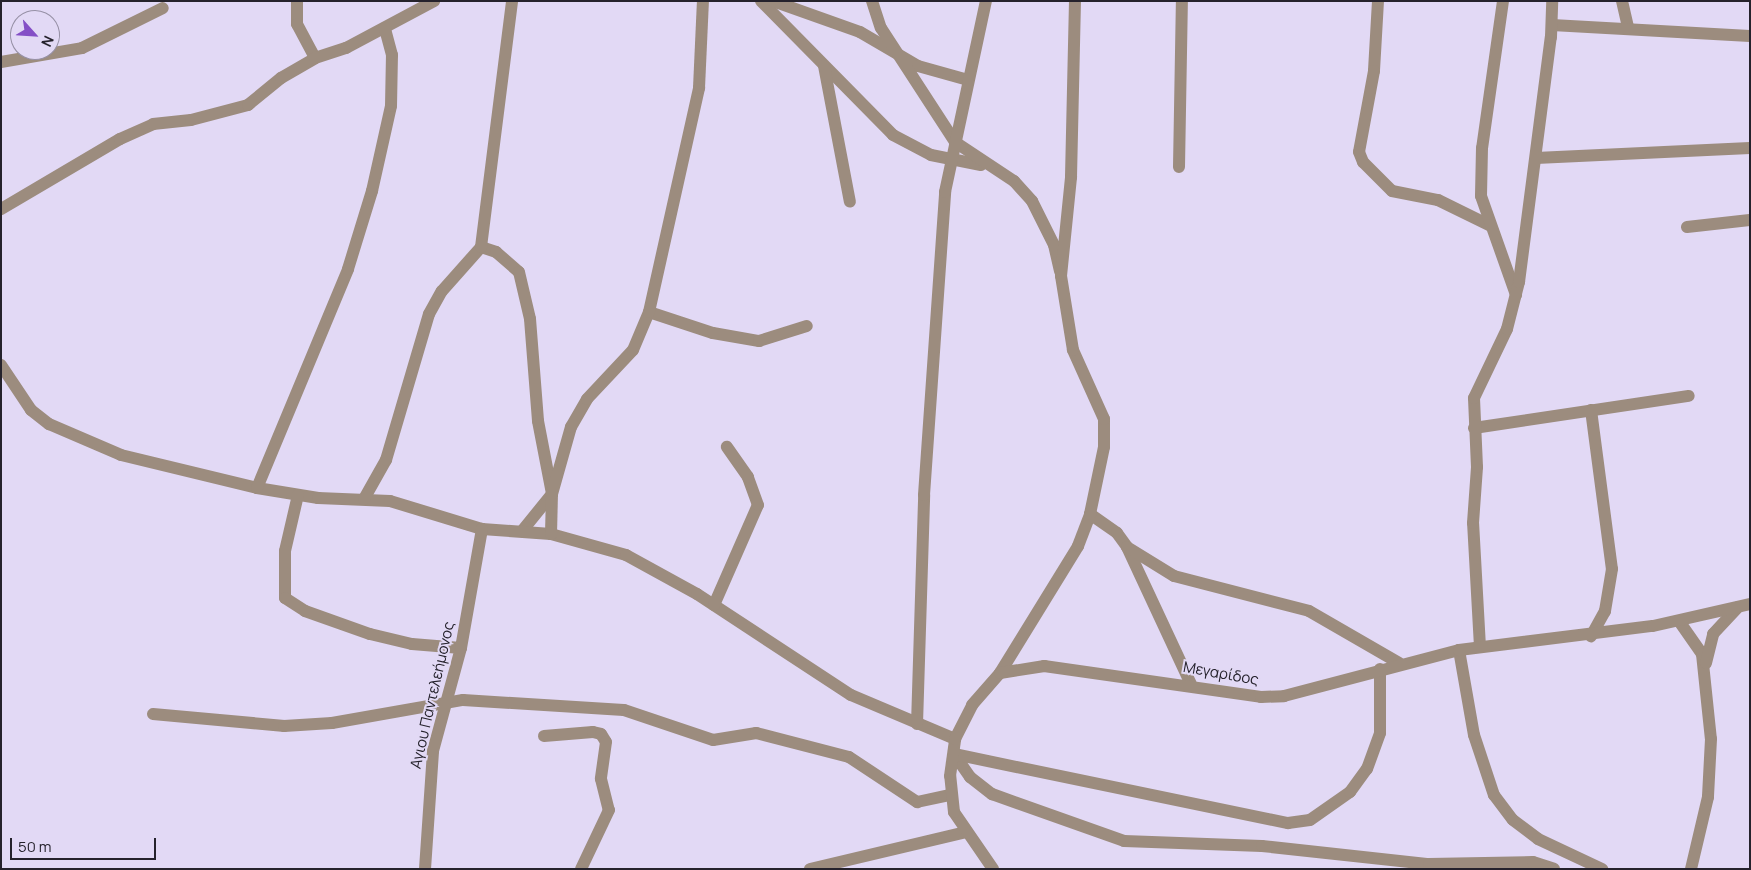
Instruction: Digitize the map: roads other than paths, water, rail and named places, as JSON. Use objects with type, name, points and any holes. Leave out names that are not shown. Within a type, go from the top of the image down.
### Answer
[{"type":"street","points":[[297,1],[297,24],[315,58]]},
{"type":"street","points":[[1,209],[120,138],[153,124],[192,120],[248,105],[281,78],[315,58],[385,28],[434,1]]},
{"type":"street","points":[[364,500],[386,460],[429,314],[442,291],[481,247],[512,1]]},
{"type":"street","points":[[522,531],[552,494],[571,426],[587,400],[633,350],[649,312],[701,80],[703,1]]},
{"type":"street","points":[[761,1],[892,135],[910,146],[950,159],[984,165]]},
{"type":"street","points":[[773,1],[813,12],[895,50],[918,66],[968,80]]},
{"type":"street","points":[[864,1],[876,15],[895,50],[955,142],[984,165],[1014,182],[1032,201],[1054,245],[1073,350],[1104,419],[1104,447],[1090,514],[1060,578],[1000,673],[972,705],[955,739],[950,795],[966,832],[993,869]]},
{"type":"street","points":[[872,1],[876,15]]},
{"type":"street","points":[[917,724],[927,447],[950,159],[986,1]]},
{"type":"street","points":[[1061,276],[1071,178],[1074,1]]},
{"type":"street","points":[[1179,167],[1182,1]]},
{"type":"street","points":[[1378,1],[1374,72],[1359,152],[1363,162],[1392,190],[1438,200],[1489,225]]},
{"type":"street","points":[[1503,1],[1482,148],[1481,196],[1489,225],[1516,295]]},
{"type":"street","points":[[1480,647],[1472,523],[1477,467],[1474,428],[1477,389],[1507,329],[1516,295],[1536,158],[1552,24],[1552,1]]},
{"type":"street","points":[[1622,1],[1628,26]]},
{"type":"street","points":[[1,62],[82,48],[163,8]]},
{"type":"street","points":[[1552,24],[1628,26],[1750,36]]},
{"type":"street","points":[[257,488],[348,268],[372,191],[391,106],[392,55],[385,28]]},
{"type":"street","points":[[824,64],[850,202]]},
{"type":"street","points":[[1536,158],[1750,148]]},
{"type":"street","points":[[1687,227],[1750,220]]},
{"type":"street","points":[[481,247],[510,263],[526,291],[538,421],[552,494],[552,534]]},
{"type":"street","points":[[649,312],[713,333],[759,341],[807,326]]},
{"type":"street","points":[[1,365],[32,410],[80,440],[167,468],[298,495],[390,501],[482,529],[552,534],[626,555],[714,605],[851,695],[955,739]]},
{"type":"street","points":[[1474,428],[1689,396]]},
{"type":"street","points":[[1591,410],[1612,569],[1604,610],[1591,636]]},
{"type":"street","points":[[714,605],[758,505],[748,477],[727,447]]},
{"type":"street","points":[[298,495],[286,551],[285,598],[305,611],[370,634],[412,644],[461,648]]},
{"type":"street","points":[[1090,514],[1117,533],[1127,546],[1191,684]]},
{"type":"street","name":"Αγιου Παντελεήμονος","points":[[426,869],[433,752],[448,704],[461,648],[482,529]]},
{"type":"street","points":[[1127,546],[1174,576],[1309,611],[1400,663]]},
{"type":"street","points":[[1706,673],[1713,634],[1744,605]]},
{"type":"street","name":"Μεγαρίδος","points":[[1000,673],[1044,666],[1191,684],[1261,697],[1284,696],[1400,663],[1459,650],[1591,636],[1679,621],[1744,605]]},
{"type":"street","points":[[1679,621],[1702,654],[1706,673],[1711,766],[1691,869]]},
{"type":"street","points":[[1459,650],[1474,735],[1494,795],[1513,820],[1538,839],[1602,869]]},
{"type":"street","points":[[954,754],[1288,823],[1310,820],[1350,792],[1367,769],[1380,733],[1380,669]]},
{"type":"street","points":[[153,714],[284,726],[332,724],[481,700],[624,710],[712,740],[756,733],[849,757],[917,802],[950,795]]},
{"type":"street","points":[[544,736],[593,732],[601,734],[606,742],[602,779],[608,810],[581,869]]},
{"type":"street","points":[[954,754],[970,777],[992,794],[1124,841],[1262,846],[1429,864],[1533,862],[1554,869]]},
{"type":"street","points":[[810,869],[966,832]]}]
